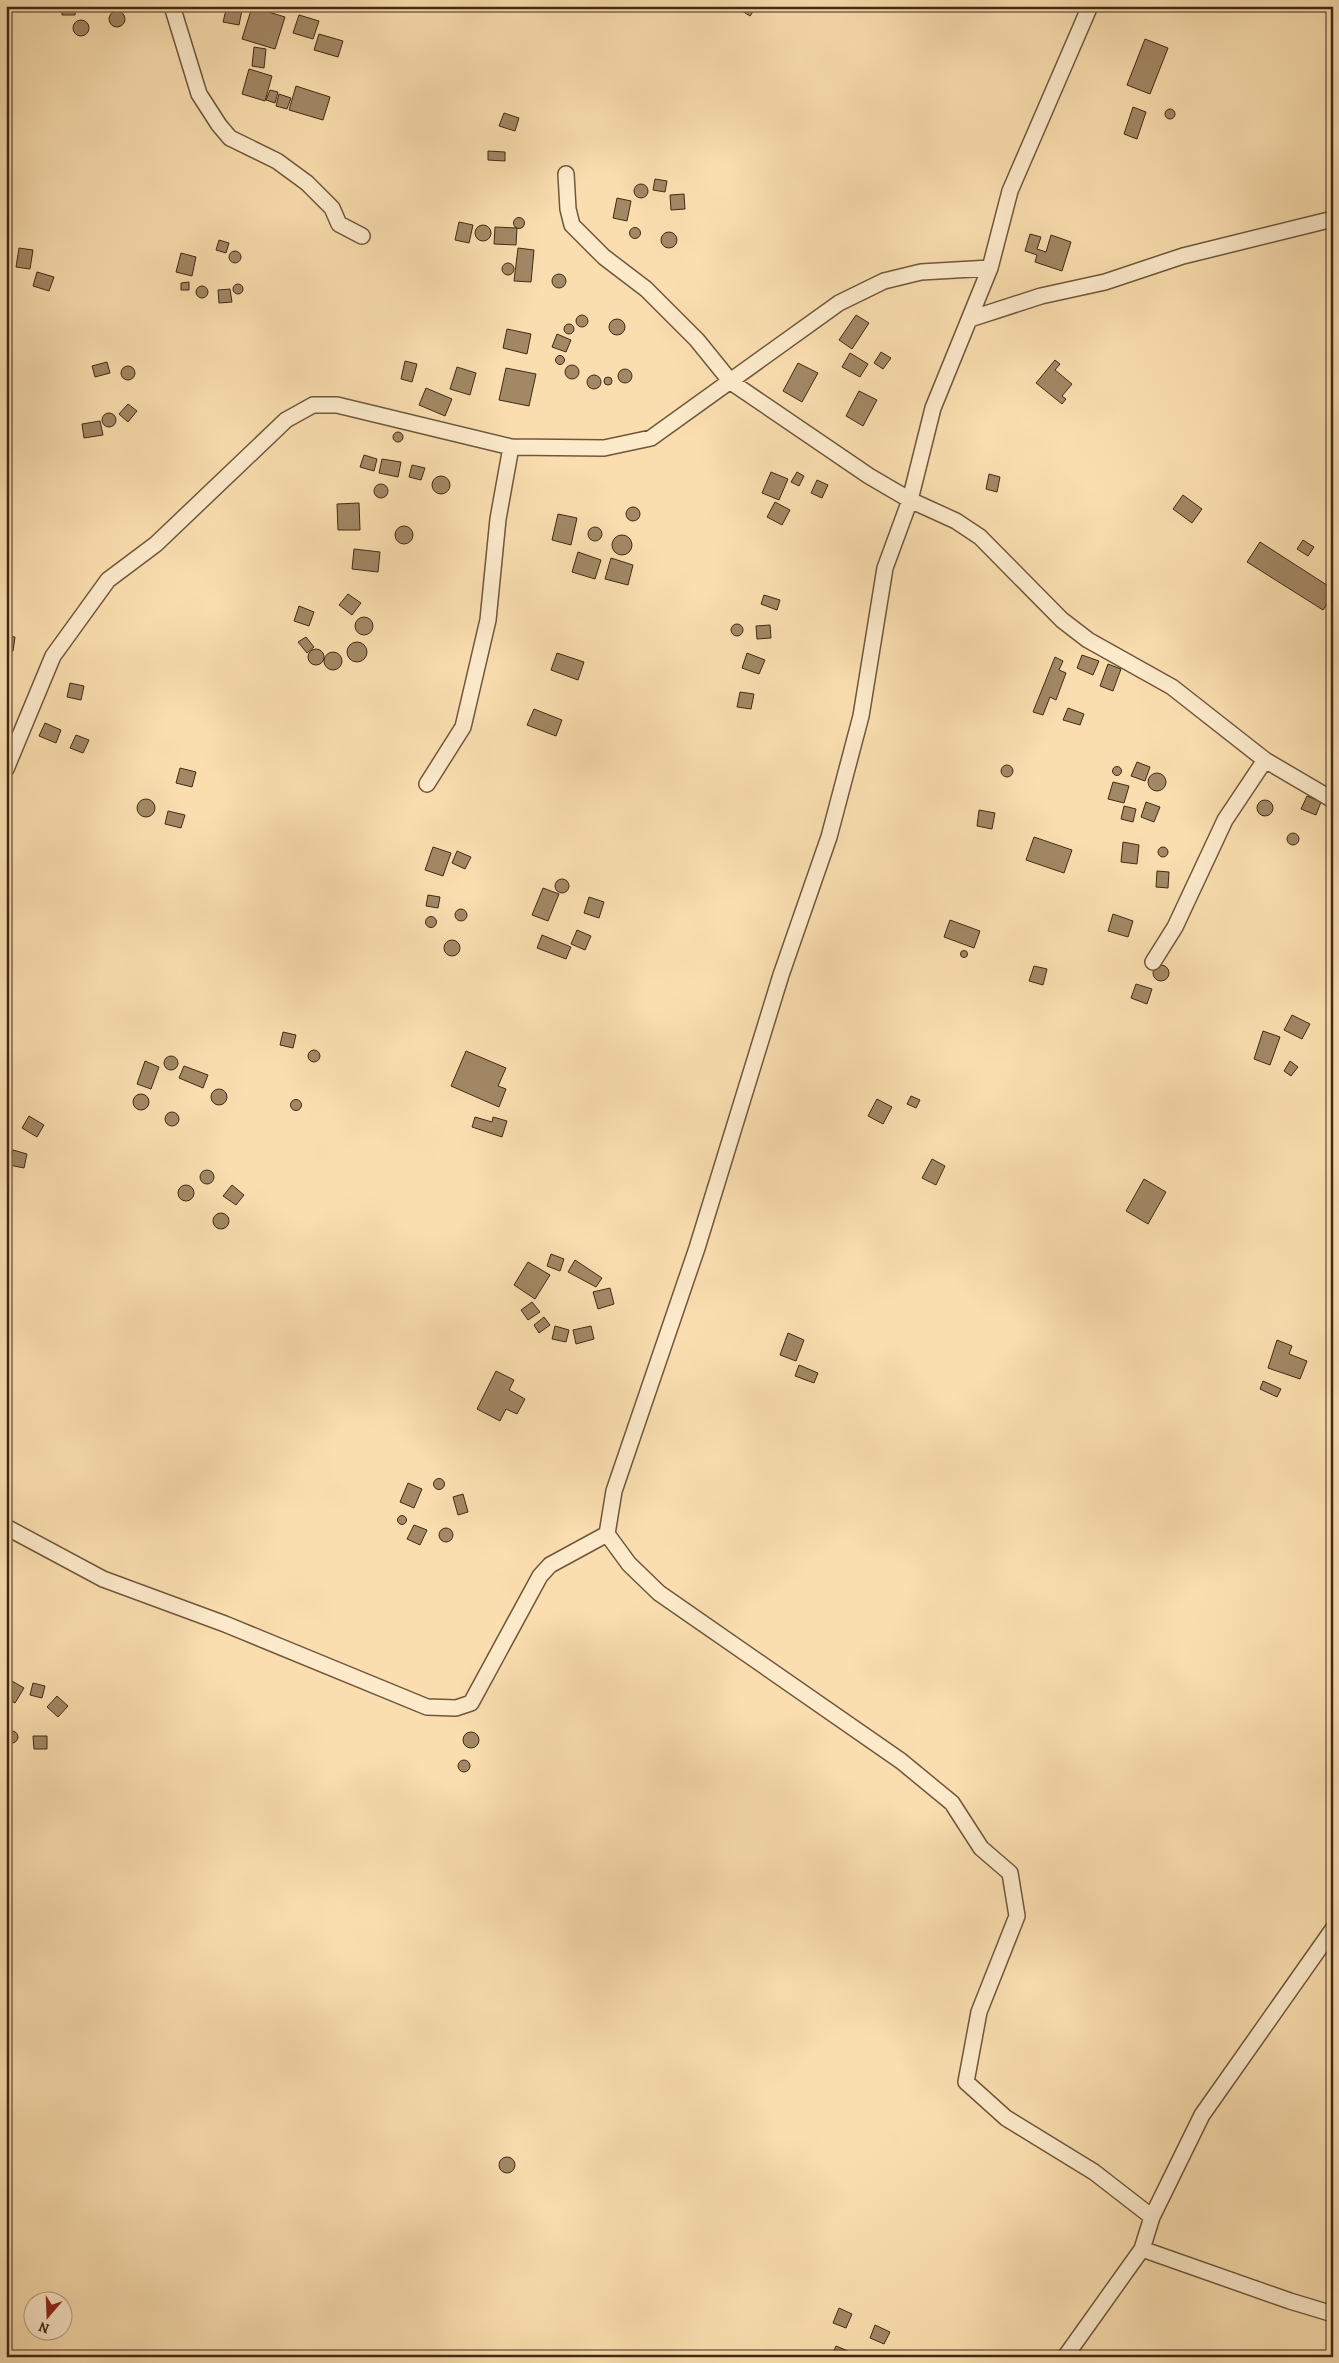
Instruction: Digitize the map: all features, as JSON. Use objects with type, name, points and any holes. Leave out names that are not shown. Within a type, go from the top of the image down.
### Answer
[{"type":"street","points":[[172,6],[199,94],[219,125],[230,138],[277,161],[307,183],[332,208],[340,224],[362,236]]},
{"type":"street","points":[[1090,6],[1010,191],[990,268],[933,408],[910,500],[885,568],[861,716],[829,837],[781,975],[697,1248],[614,1491],[607,1534],[629,1564],[659,1593],[901,1761],[952,1803],[981,1848],[1010,1873],[1017,1916],[978,2012],[966,2082],[1006,2118],[1094,2172],[1152,2217]]},
{"type":"street","points":[[566,174],[568,209],[572,225],[604,257],[646,289],[697,340],[731,382],[869,476],[910,500],[956,522],[980,537],[1062,620],[1088,640],[1172,687],[1265,760],[1333,800]]},
{"type":"street","points":[[970,319],[1041,296],[1105,282],[1182,256],[1333,219]]},
{"type":"street","points":[[6,769],[52,656],[108,580],[156,544],[286,420],[313,406],[337,405],[511,447],[604,448],[651,438],[839,303],[884,282],[921,272],[990,268]]},
{"type":"street","points":[[426,784],[463,727],[488,620],[498,518],[511,447]]},
{"type":"street","points":[[1153,962],[1175,927],[1225,820],[1265,760]]},
{"type":"street","points":[[6,1527],[103,1579],[225,1624],[427,1707],[456,1708],[472,1703],[540,1576],[550,1565],[607,1534]]},
{"type":"street","points":[[1065,2357],[1142,2249],[1152,2217],[1202,2115],[1333,1928]]},
{"type":"street","points":[[1142,2249],[1290,2301],[1333,2314]]},
{"type":"building","points":[[62,6],[76,6],[75,15],[62,15]]},
{"type":"building","points":[[227,6],[242,10],[239,25],[223,22]]},
{"type":"building","points":[[734,6],[757,6],[750,16]]},
{"type":"building","points":[[252,7],[285,17],[275,49],[242,39]]},
{"type":"building","points":[[117,11],[125,19],[117,27],[109,19]]},
{"type":"building","points":[[299,15],[319,21],[313,39],[293,33]]},
{"type":"building","points":[[81,20],[89,28],[81,36],[73,28]]},
{"type":"building","points":[[319,34],[343,41],[338,57],[314,50]]},
{"type":"building","points":[[1145,39],[1168,48],[1150,94],[1127,85]]},
{"type":"building","points":[[254,47],[266,49],[264,68],[252,66]]},
{"type":"building","points":[[249,69],[272,76],[265,101],[242,94]]},
{"type":"building","points":[[296,86],[330,97],[323,120],[289,110]]},
{"type":"building","points":[[270,90],[278,92],[275,103],[266,100]]},
{"type":"building","points":[[279,94],[291,98],[287,109],[276,106]]},
{"type":"building","points":[[1133,107],[1146,112],[1137,139],[1124,134]]},
{"type":"building","points":[[1168,109],[1172,109],[1175,114],[1174,118],[1168,119],[1165,116],[1165,112]]},
{"type":"building","points":[[504,113],[519,118],[515,131],[499,126]]},
{"type":"building","points":[[488,151],[505,152],[505,161],[488,160]]},
{"type":"building","points":[[655,179],[667,181],[665,192],[653,190]]},
{"type":"building","points":[[638,184],[644,184],[648,191],[644,198],[638,198],[634,194],[634,188]]},
{"type":"building","points":[[684,194],[685,209],[671,210],[670,195]]},
{"type":"building","points":[[617,198],[631,201],[627,221],[613,218]]},
{"type":"building","points":[[517,218],[521,218],[524,223],[523,227],[517,228],[514,225],[514,221]]},
{"type":"building","points":[[459,222],[473,225],[469,243],[455,240]]},
{"type":"building","points":[[483,225],[491,233],[483,241],[475,233]]},
{"type":"building","points":[[495,227],[517,228],[516,245],[494,244]]},
{"type":"building","points":[[633,228],[637,228],[640,233],[639,237],[633,238],[630,235],[630,231]]},
{"type":"building","points":[[666,232],[672,232],[677,237],[675,246],[666,248],[661,243],[661,237]]},
{"type":"building","points":[[1030,234],[1041,237],[1037,249],[1046,252],[1051,235],[1071,242],[1062,271],[1035,262],[1037,255],[1025,251]]},
{"type":"building","points":[[219,240],[229,243],[226,253],[216,250]]},
{"type":"building","points":[[19,248],[33,250],[30,269],[16,267]]},
{"type":"building","points":[[518,248],[534,250],[531,282],[514,281]]},
{"type":"building","points":[[235,251],[241,257],[235,263],[229,257]]},
{"type":"building","points":[[181,253],[196,257],[192,276],[176,272]]},
{"type":"building","points":[[508,263],[514,269],[508,275],[502,269]]},
{"type":"building","points":[[37,272],[54,277],[49,291],[33,286]]},
{"type":"building","points":[[556,274],[562,274],[566,281],[562,288],[556,288],[552,284],[552,278]]},
{"type":"building","points":[[189,282],[189,290],[181,290],[181,283]]},
{"type":"building","points":[[236,284],[240,284],[243,289],[242,293],[236,294],[233,291],[233,287]]},
{"type":"building","points":[[202,286],[208,292],[202,298],[196,292]]},
{"type":"building","points":[[230,289],[232,302],[219,303],[218,290]]},
{"type":"building","points":[[582,315],[588,321],[582,327],[576,321]]},
{"type":"building","points":[[856,315],[869,323],[852,349],[839,340]]},
{"type":"building","points":[[614,319],[620,319],[625,324],[623,333],[614,335],[609,330],[609,324]]},
{"type":"building","points":[[567,324],[571,324],[574,329],[573,333],[567,334],[564,331],[564,327]]},
{"type":"building","points":[[507,329],[531,334],[527,354],[503,348]]},
{"type":"building","points":[[557,334],[571,340],[566,352],[552,347]]},
{"type":"building","points":[[881,352],[891,358],[883,369],[874,363]]},
{"type":"building","points":[[850,353],[868,364],[860,377],[842,367]]},
{"type":"building","points":[[560,356],[564,360],[560,364],[556,360]]},
{"type":"building","points":[[1055,360],[1060,364],[1055,370],[1072,384],[1062,396],[1066,399],[1062,404],[1036,383]]},
{"type":"building","points":[[405,361],[417,364],[412,382],[401,379]]},
{"type":"building","points":[[107,362],[110,373],[95,377],[92,366]]},
{"type":"building","points":[[798,363],[818,373],[802,402],[783,391]]},
{"type":"building","points":[[569,365],[575,365],[579,372],[575,379],[569,379],[565,375],[565,369]]},
{"type":"building","points":[[128,366],[133,368],[135,373],[133,378],[128,380],[123,378],[121,373],[123,368]]},
{"type":"building","points":[[457,367],[476,373],[470,395],[450,389]]},
{"type":"building","points":[[506,368],[536,374],[529,406],[499,400]]},
{"type":"building","points":[[625,369],[630,371],[632,376],[630,381],[625,383],[620,381],[618,376],[620,371]]},
{"type":"building","points":[[594,375],[599,377],[601,382],[599,387],[594,389],[589,387],[587,382],[589,377]]},
{"type":"building","points":[[608,377],[612,381],[608,385],[604,381]]},
{"type":"building","points":[[426,388],[452,399],[445,416],[419,405]]},
{"type":"building","points":[[859,391],[877,400],[863,426],[846,416]]},
{"type":"building","points":[[128,404],[137,411],[128,422],[119,414]]},
{"type":"building","points":[[106,413],[112,413],[116,420],[112,427],[106,427],[102,423],[102,417]]},
{"type":"building","points":[[100,421],[103,435],[84,438],[82,424]]},
{"type":"building","points":[[396,432],[400,432],[403,437],[402,441],[396,442],[393,439],[393,435]]},
{"type":"building","points":[[364,455],[377,459],[374,471],[360,467]]},
{"type":"building","points":[[382,459],[401,462],[398,477],[379,473]]},
{"type":"building","points":[[412,465],[425,468],[421,480],[409,477]]},
{"type":"building","points":[[771,472],[788,479],[779,500],[762,493]]},
{"type":"building","points":[[797,472],[804,476],[799,486],[791,482]]},
{"type":"building","points":[[989,474],[1000,477],[997,492],[986,489]]},
{"type":"building","points":[[441,476],[447,479],[450,485],[447,491],[441,494],[435,491],[432,485],[435,479]]},
{"type":"building","points":[[817,480],[828,485],[822,498],[811,493]]},
{"type":"building","points":[[378,484],[384,484],[388,491],[384,498],[378,498],[374,494],[374,488]]},
{"type":"building","points":[[1183,495],[1202,509],[1192,523],[1173,509]]},
{"type":"building","points":[[775,502],[790,510],[782,525],[767,517]]},
{"type":"building","points":[[359,503],[360,530],[338,530],[337,504]]},
{"type":"building","points":[[630,507],[636,507],[640,514],[636,521],[630,521],[626,517],[626,511]]},
{"type":"building","points":[[558,514],[577,518],[571,545],[552,540]]},
{"type":"building","points":[[404,526],[410,529],[413,535],[410,541],[404,544],[398,541],[395,535],[398,529]]},
{"type":"building","points":[[592,527],[598,527],[602,534],[598,541],[592,541],[588,537],[588,531]]},
{"type":"building","points":[[622,535],[629,538],[632,545],[629,552],[622,555],[615,552],[612,545],[615,538]]},
{"type":"building","points":[[1303,540],[1314,547],[1308,556],[1297,549]]},
{"type":"building","points":[[1260,542],[1333,589],[1333,595],[1323,610],[1247,562]]},
{"type":"building","points":[[354,549],[380,552],[378,572],[352,569]]},
{"type":"building","points":[[578,552],[601,560],[595,579],[572,572]]},
{"type":"building","points":[[611,558],[633,565],[628,585],[605,579]]},
{"type":"building","points":[[348,594],[361,603],[352,615],[339,605]]},
{"type":"building","points":[[764,595],[780,600],[777,610],[761,604]]},
{"type":"building","points":[[299,606],[314,612],[309,626],[294,621]]},
{"type":"building","points":[[364,617],[370,620],[373,626],[370,632],[364,635],[358,632],[355,626],[358,620]]},
{"type":"building","points":[[735,624],[739,624],[743,630],[739,636],[735,636],[731,632],[731,628]]},
{"type":"building","points":[[770,625],[771,638],[757,639],[756,626]]},
{"type":"building","points":[[6,636],[15,637],[13,651],[6,650]]},
{"type":"building","points":[[306,637],[314,647],[307,653],[298,642]]},
{"type":"building","points":[[357,642],[364,645],[367,652],[364,659],[357,662],[350,659],[347,652],[350,645]]},
{"type":"building","points":[[316,649],[324,657],[316,665],[308,657]]},
{"type":"building","points":[[333,652],[339,655],[342,661],[339,667],[333,670],[327,667],[324,661],[327,655]]},
{"type":"building","points":[[557,653],[584,662],[578,680],[551,670]]},
{"type":"building","points":[[747,653],[765,660],[759,674],[742,668]]},
{"type":"building","points":[[1082,655],[1099,661],[1093,675],[1077,668]]},
{"type":"building","points":[[1055,657],[1063,661],[1059,670],[1066,673],[1056,700],[1050,697],[1043,715],[1033,712]]},
{"type":"building","points":[[1108,664],[1121,669],[1113,691],[1100,686]]},
{"type":"building","points":[[70,683],[84,686],[81,700],[67,697]]},
{"type":"building","points":[[740,692],[754,694],[751,709],[737,707]]},
{"type":"building","points":[[1068,708],[1084,714],[1080,725],[1063,720]]},
{"type":"building","points":[[534,709],[562,720],[556,736],[527,725]]},
{"type":"building","points":[[45,723],[61,730],[56,743],[39,736]]},
{"type":"building","points":[[76,735],[89,740],[83,753],[70,748]]},
{"type":"building","points":[[1137,762],[1150,767],[1145,781],[1131,776]]},
{"type":"building","points":[[1007,765],[1013,771],[1007,777],[1001,771]]},
{"type":"building","points":[[1117,767],[1121,771],[1117,775],[1113,771]]},
{"type":"building","points":[[180,768],[196,772],[192,787],[176,783]]},
{"type":"building","points":[[1157,773],[1163,776],[1166,782],[1163,788],[1157,791],[1151,788],[1148,782],[1151,776]]},
{"type":"building","points":[[1113,782],[1129,786],[1124,803],[1108,799]]},
{"type":"building","points":[[1307,796],[1321,802],[1316,815],[1301,809]]},
{"type":"building","points":[[146,799],[152,802],[155,808],[152,814],[146,817],[140,814],[137,808],[140,802]]},
{"type":"building","points":[[1262,800],[1268,800],[1273,805],[1271,814],[1262,816],[1257,811],[1257,805]]},
{"type":"building","points":[[1146,802],[1160,807],[1154,822],[1141,817]]},
{"type":"building","points":[[1124,806],[1136,809],[1133,822],[1121,819]]},
{"type":"building","points":[[979,810],[995,813],[992,829],[977,826]]},
{"type":"building","points":[[168,811],[185,815],[181,828],[165,824]]},
{"type":"building","points":[[1291,833],[1295,833],[1299,839],[1295,845],[1291,845],[1287,841],[1287,837]]},
{"type":"building","points":[[1034,837],[1072,850],[1064,873],[1026,860]]},
{"type":"building","points":[[1123,842],[1139,845],[1137,864],[1121,862]]},
{"type":"building","points":[[433,847],[451,853],[443,876],[425,870]]},
{"type":"building","points":[[1161,847],[1165,847],[1168,852],[1167,856],[1161,857],[1158,854],[1158,850]]},
{"type":"building","points":[[457,851],[471,857],[465,869],[452,863]]},
{"type":"building","points":[[1157,871],[1169,872],[1168,888],[1156,887]]},
{"type":"building","points":[[562,879],[567,881],[569,886],[567,891],[562,893],[557,891],[555,886],[557,881]]},
{"type":"building","points":[[543,888],[559,894],[548,921],[532,915]]},
{"type":"building","points":[[428,895],[440,897],[438,908],[426,906]]},
{"type":"building","points":[[589,897],[604,902],[599,918],[584,913]]},
{"type":"building","points":[[459,909],[463,909],[467,915],[463,921],[459,921],[455,917],[455,913]]},
{"type":"building","points":[[1113,914],[1133,921],[1128,937],[1108,931]]},
{"type":"building","points":[[429,917],[433,917],[436,922],[435,926],[429,927],[426,924],[426,920]]},
{"type":"building","points":[[950,920],[980,931],[974,948],[944,937]]},
{"type":"building","points":[[577,930],[591,936],[585,950],[571,944]]},
{"type":"building","points":[[542,935],[571,947],[566,959],[537,948]]},
{"type":"building","points":[[452,940],[458,942],[460,948],[458,954],[452,956],[446,954],[444,948],[446,942]]},
{"type":"building","points":[[964,950],[968,954],[964,958],[960,954]]},
{"type":"building","points":[[1161,965],[1169,973],[1161,981],[1153,973]]},
{"type":"building","points":[[1034,966],[1047,969],[1043,985],[1029,981]]},
{"type":"building","points":[[1136,984],[1152,989],[1147,1004],[1131,998]]},
{"type":"building","points":[[1292,1015],[1310,1024],[1302,1039],[1284,1030]]},
{"type":"building","points":[[1263,1031],[1280,1037],[1270,1065],[1254,1059]]},
{"type":"building","points":[[283,1032],[296,1035],[293,1048],[280,1045]]},
{"type":"building","points":[[312,1050],[316,1050],[320,1056],[316,1062],[312,1062],[308,1058],[308,1054]]},
{"type":"building","points":[[466,1051],[506,1068],[498,1086],[506,1089],[499,1107],[451,1086]]},
{"type":"building","points":[[168,1056],[174,1056],[178,1063],[174,1070],[168,1070],[164,1066],[164,1060]]},
{"type":"building","points":[[145,1061],[159,1067],[151,1089],[137,1084]]},
{"type":"building","points":[[1290,1061],[1298,1067],[1291,1076],[1284,1071]]},
{"type":"building","points":[[184,1066],[208,1075],[203,1088],[179,1078]]},
{"type":"building","points":[[219,1089],[227,1097],[219,1105],[211,1097]]},
{"type":"building","points":[[141,1094],[149,1102],[141,1110],[133,1102]]},
{"type":"building","points":[[911,1096],[920,1100],[916,1108],[907,1104]]},
{"type":"building","points":[[296,1099],[302,1105],[296,1111],[290,1105]]},
{"type":"building","points":[[877,1099],[892,1107],[883,1124],[868,1116]]},
{"type":"building","points":[[169,1112],[175,1112],[179,1119],[175,1126],[169,1126],[165,1122],[165,1116]]},
{"type":"building","points":[[29,1116],[44,1125],[37,1137],[22,1128]]},
{"type":"building","points":[[475,1117],[492,1122],[493,1117],[507,1121],[502,1137],[472,1127]]},
{"type":"building","points":[[13,1150],[27,1154],[24,1168],[9,1165]]},
{"type":"building","points":[[932,1159],[945,1166],[936,1185],[922,1178]]},
{"type":"building","points":[[204,1170],[210,1170],[214,1177],[210,1184],[204,1184],[200,1180],[200,1174]]},
{"type":"building","points":[[1144,1179],[1166,1192],[1148,1224],[1126,1211]]},
{"type":"building","points":[[186,1185],[194,1193],[186,1201],[178,1193]]},
{"type":"building","points":[[232,1185],[244,1195],[236,1205],[223,1196]]},
{"type":"building","points":[[218,1213],[224,1213],[229,1218],[227,1227],[218,1229],[213,1224],[213,1218]]},
{"type":"building","points":[[551,1254],[564,1259],[560,1271],[547,1266]]},
{"type":"building","points":[[575,1260],[602,1278],[596,1287],[568,1272]]},
{"type":"building","points":[[528,1262],[550,1275],[535,1299],[514,1285]]},
{"type":"building","points":[[610,1288],[614,1304],[598,1309],[593,1292]]},
{"type":"building","points":[[532,1302],[540,1312],[528,1320],[521,1310]]},
{"type":"building","points":[[544,1317],[550,1325],[539,1333],[534,1325]]},
{"type":"building","points":[[555,1326],[569,1330],[566,1342],[552,1339]]},
{"type":"building","points":[[591,1326],[594,1339],[576,1344],[573,1330]]},
{"type":"building","points":[[788,1333],[804,1340],[796,1361],[780,1355]]},
{"type":"building","points":[[1277,1340],[1292,1346],[1289,1354],[1307,1361],[1300,1379],[1268,1368]]},
{"type":"building","points":[[799,1365],[818,1373],[814,1383],[795,1376]]},
{"type":"building","points":[[496,1371],[514,1380],[509,1390],[525,1399],[517,1414],[506,1409],[500,1421],[477,1409]]},
{"type":"building","points":[[1263,1381],[1281,1389],[1277,1397],[1260,1389]]},
{"type":"building","points":[[437,1479],[441,1479],[444,1484],[443,1488],[437,1489],[434,1486],[434,1482]]},
{"type":"building","points":[[408,1483],[422,1489],[414,1508],[400,1502]]},
{"type":"building","points":[[463,1494],[468,1512],[458,1515],[453,1497]]},
{"type":"building","points":[[402,1516],[406,1520],[402,1524],[398,1520]]},
{"type":"building","points":[[414,1525],[427,1530],[420,1545],[407,1539]]},
{"type":"building","points":[[443,1528],[449,1528],[453,1535],[449,1542],[443,1542],[439,1538],[439,1532]]},
{"type":"building","points":[[12,1681],[24,1688],[15,1703],[6,1698],[6,1690]]},
{"type":"building","points":[[33,1683],[45,1686],[42,1698],[30,1695]]},
{"type":"building","points":[[57,1696],[68,1706],[58,1717],[47,1707]]},
{"type":"building","points":[[14,1731],[17,1732],[17,1742],[10,1743],[7,1742],[6,1735],[7,1732]]},
{"type":"building","points":[[471,1732],[477,1734],[479,1740],[477,1746],[471,1748],[465,1746],[463,1740],[465,1734]]},
{"type":"building","points":[[33,1736],[47,1736],[47,1749],[34,1749]]},
{"type":"building","points":[[464,1760],[470,1766],[464,1772],[458,1766]]},
{"type":"building","points":[[507,2157],[515,2165],[507,2173],[499,2165]]},
{"type":"building","points":[[839,2308],[852,2314],[846,2328],[833,2323]]},
{"type":"building","points":[[875,2325],[890,2332],[884,2344],[870,2338]]},
{"type":"building","points":[[836,2346],[848,2351],[846,2357],[831,2357]]}]
